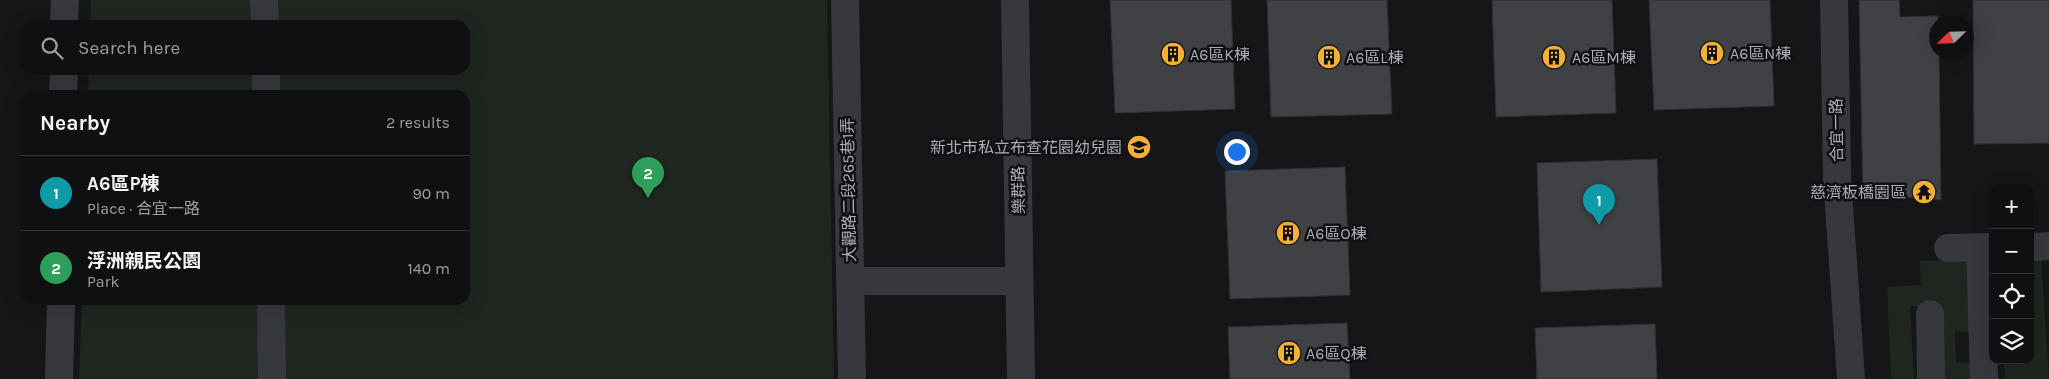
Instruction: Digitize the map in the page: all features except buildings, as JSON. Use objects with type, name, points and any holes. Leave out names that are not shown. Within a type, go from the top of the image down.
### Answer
[{"type":"street","points":[[64,20],[65,0]]},
{"type":"street","points":[[264,0],[264,20]]},
{"type":"street","name":"大觀路二段265巷1弄","points":[[845,0],[852,379]]},
{"type":"street","name":"樂群路","points":[[1015,0],[1020,379]]},
{"type":"street","name":"合宜一路","points":[[1834,0],[1837,177],[1851,379]]},
{"type":"street","points":[[63,90],[64,75]]},
{"type":"street","points":[[266,75],[266,90]]},
{"type":"street","points":[[2034,247],[2049,246]]},
{"type":"street","points":[[1948,248],[1986,248],[1984,379]]},
{"type":"street","points":[[850,281],[1019,281]]},
{"type":"street","points":[[60,379],[61,305]]},
{"type":"street","points":[[271,305],[272,379]]},
{"type":"street","points":[[1930,314],[1932,379]]},
{"type":"shaded area","points":[[91,0],[827,0],[834,379],[79,379],[82,305],[470,305],[470,90],[88,90],[89,75],[470,75],[470,20],[90,20]]},
{"type":"shaded area","points":[[2041,259],[2049,379],[2005,379],[2004,364],[2034,364],[2034,260]]},
{"type":"shaded area","points":[[1968,260],[1971,332],[1955,331],[1956,362],[1971,363],[1971,379],[1942,379],[1939,306],[1910,306],[1914,379],[1891,379],[1887,287],[1921,285],[1920,261]]},
{"type":"place","name":"A6區N棟","points":[[1712,53]]},
{"type":"place","name":"A6區K棟","points":[[1173,54]]},
{"type":"place","name":"A6區L棟","points":[[1329,57]]},
{"type":"place","name":"A6區M棟","points":[[1554,57]]},
{"type":"place","name":"新北市私立布查花園幼兒園","points":[[1139,147]]},
{"type":"place","name":"慈濟板橋園區","points":[[1924,192]]},
{"type":"place","name":"浮洲親民公園","points":[[648,198]]},
{"type":"place","name":"A6區P棟","points":[[1599,225]]},
{"type":"place","name":"A6區O棟","points":[[1288,233]]},
{"type":"place","name":"A6區Q棟","points":[[1289,353]]}]
